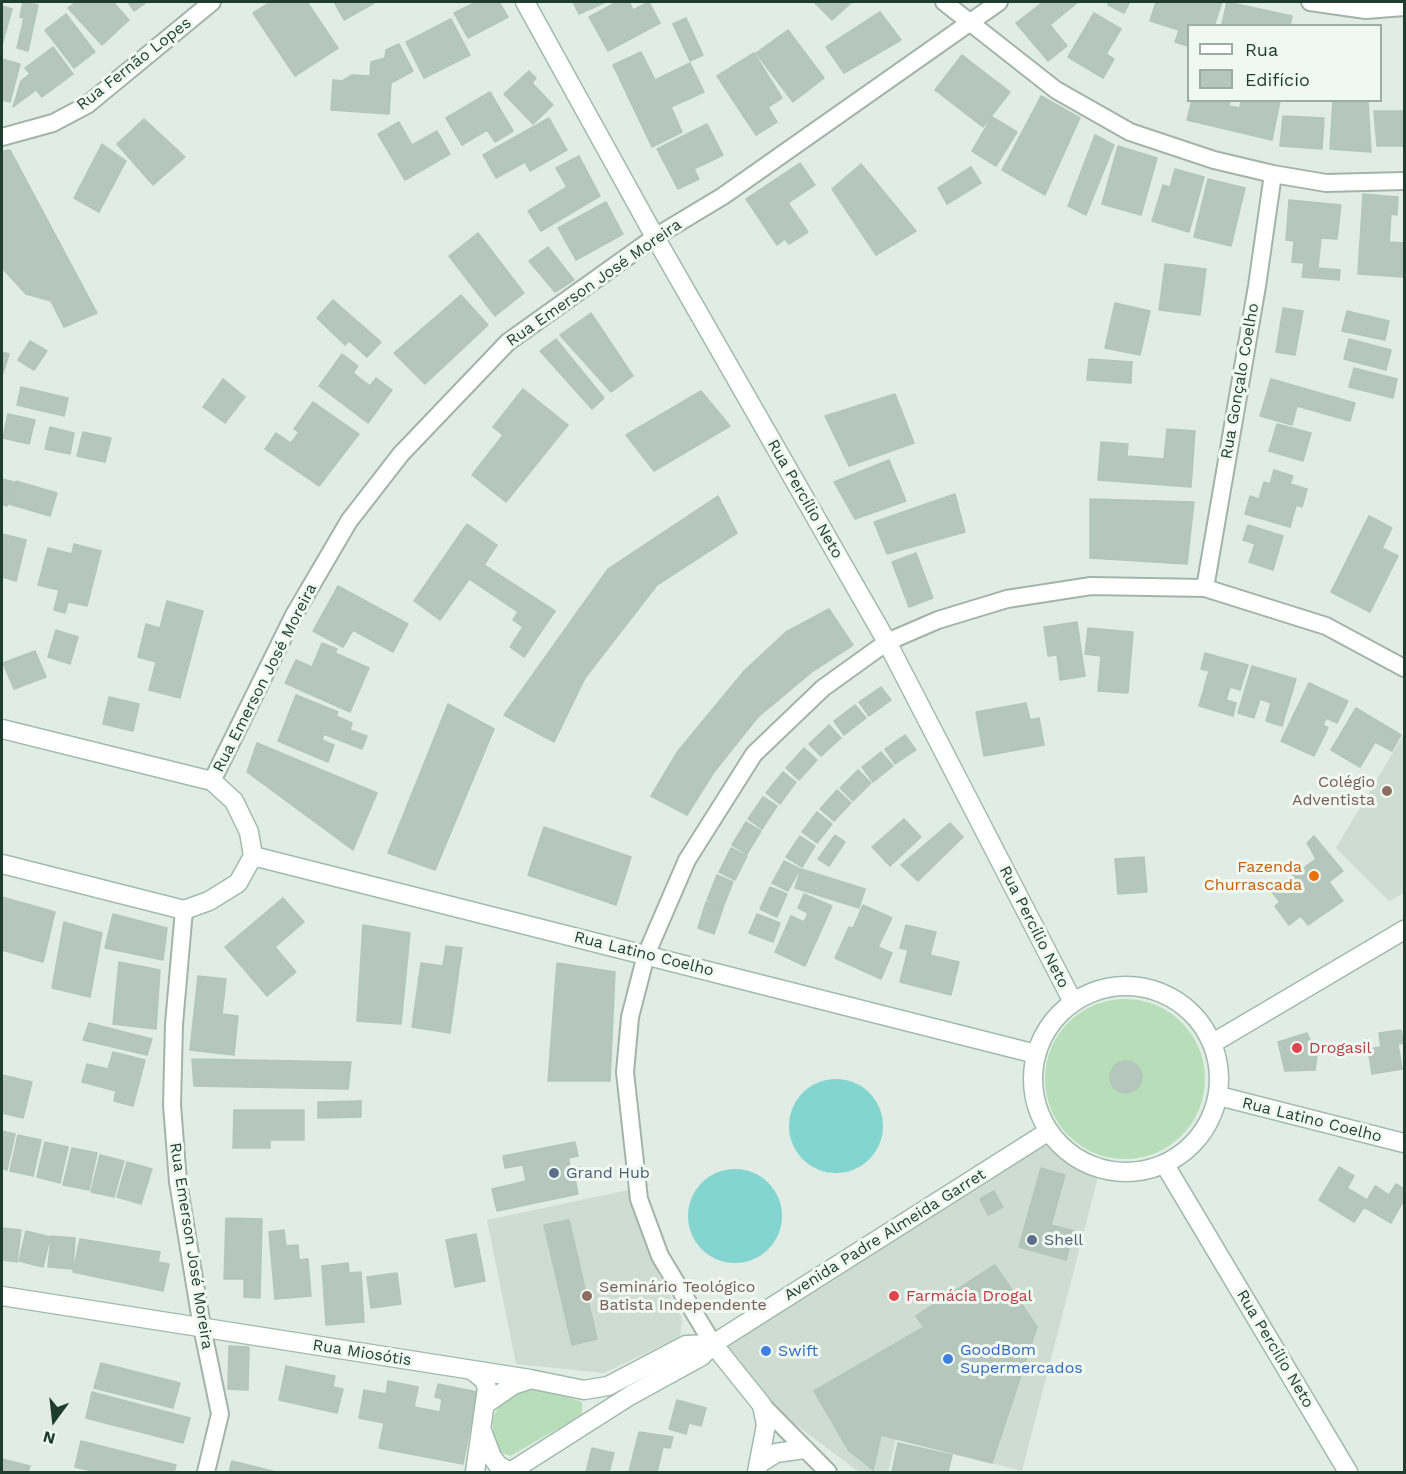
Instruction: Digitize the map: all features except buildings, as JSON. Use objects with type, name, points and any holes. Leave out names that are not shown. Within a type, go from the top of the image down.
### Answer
[{"type":"main road","name":"Rua Percílio Neto","points":[[525,2],[655,237],[887,642],[1073,1002]]},
{"type":"main road","points":[[2,729],[212,781],[234,801],[249,832],[253,856],[237,883],[209,900],[184,909],[2,864]]},
{"type":"main road","name":"Rua Latino Coelho","points":[[253,856],[1036,1054]]},
{"type":"main road","points":[[1214,1043],[1404,930]]},
{"type":"main road","points":[[1141,986],[1164,993],[1185,1005],[1202,1023],[1214,1043],[1220,1069],[1219,1096],[1206,1130],[1195,1144],[1165,1165],[1144,1171],[1122,1172],[1101,1169],[1081,1161],[1063,1148],[1048,1131],[1039,1113],[1032,1074],[1036,1054],[1050,1024],[1073,1002],[1106,988],[1141,986]]},
{"type":"main road","name":"Rua Latino Coelho","points":[[1219,1096],[1404,1143]]},
{"type":"main road","name":"Avenida Padre Almeida Garret","points":[[510,1472],[631,1395],[702,1356],[712,1344],[1048,1131]]},
{"type":"main road","name":"Rua Percílio Neto","points":[[1165,1165],[1348,1473]]},
{"type":"main road","name":"Rua Miosótis","points":[[2,1296],[530,1379],[584,1390],[608,1386],[686,1345],[712,1344]]},
{"type":"main road","points":[[712,1344],[762,1406],[766,1425],[758,1468]]},
{"type":"main road","points":[[473,1371],[484,1380],[487,1403],[475,1473]]},
{"type":"main road","points":[[487,1403],[513,1385],[530,1379]]},
{"type":"main road","points":[[584,1390],[589,1404],[589,1414],[584,1426]]},
{"type":"main road","points":[[482,1431],[492,1457],[498,1465],[510,1472]]},
{"type":"main road","points":[[758,1468],[776,1453],[804,1449]]},
{"type":"street","name":"Rua Fernão Lopes","points":[[2,137],[53,123],[87,105],[212,2]]},
{"type":"street","points":[[944,2],[1056,90],[1131,132],[1214,160],[1273,174],[1326,183],[1404,181]]},
{"type":"street","name":"Rua Emerson José Moreira","points":[[212,781],[294,615],[350,521],[401,454],[508,342],[655,237],[723,196],[999,2]]},
{"type":"street","points":[[1310,2],[1366,10],[1404,7]]},
{"type":"street","name":"Rua Fernão Lopes","points":[[2,130],[20,132]]},
{"type":"street","name":"Rua Gonçalo Coelho","points":[[1205,588],[1257,286],[1273,174]]},
{"type":"street","points":[[712,1344],[660,1256],[639,1198],[625,1072],[630,1017],[646,955],[687,861],[754,754],[824,688],[887,642],[938,620],[1007,599],[1091,586],[1205,588],[1326,626],[1404,669]]},
{"type":"street","name":"Rua Emerson José Moreira","points":[[184,909],[174,1024],[172,1105],[178,1182],[202,1327],[220,1414],[206,1473]]},
{"type":"street","points":[[762,1406],[828,1473]]},
{"type":"shaded area","name":"Colégio Adventista","points":[[1404,734],[1404,893],[1389,901],[1336,848]]},
{"type":"shaded area","points":[[1047,1137],[1059,1152],[1098,1177],[1022,1471],[896,1438],[888,1472],[859,1472],[775,1409],[722,1344]]},
{"type":"shaded area","name":"Seminário Teológico Batista Independente","points":[[633,1189],[645,1236],[659,1275],[682,1318],[680,1337],[604,1373],[516,1364],[487,1220]]},
{"type":"green space","points":[[1125,999],[1156,1005],[1182,1022],[1199,1048],[1205,1079],[1199,1110],[1182,1136],[1156,1153],[1125,1159],[1094,1153],[1068,1136],[1051,1110],[1045,1079],[1051,1048],[1068,1022],[1094,1005]]},
{"type":"green space","points":[[545,1390],[582,1402],[582,1415],[510,1456],[498,1451],[493,1438],[493,1418],[502,1399],[517,1391]]},
{"type":"water","points":[[836,1079],[854,1083],[869,1093],[879,1108],[883,1126],[879,1144],[869,1159],[854,1169],[836,1173],[818,1169],[803,1159],[793,1144],[789,1126],[793,1108],[803,1093],[818,1083]]},
{"type":"water","points":[[735,1169],[753,1173],[768,1183],[778,1198],[782,1216],[778,1234],[768,1249],[753,1259],[735,1263],[717,1259],[702,1249],[692,1234],[688,1216],[692,1198],[702,1183],[717,1173]]},
{"type":"place","name":"Colégio Adventista","points":[[1387,791]]},
{"type":"place","name":"Fazenda Churrascada","points":[[1314,876]]},
{"type":"place","name":"Drogasil","points":[[1297,1048]]},
{"type":"place","name":"Grand Hub","points":[[554,1173]]},
{"type":"place","name":"Shell","points":[[1032,1240]]},
{"type":"place","name":"Seminário Teológico Batista Independente","points":[[587,1296]]},
{"type":"place","name":"Farmácia Drogal","points":[[894,1296]]},
{"type":"place","name":"Swift","points":[[766,1351]]},
{"type":"place","name":"GoodBom Supermercados","points":[[948,1359]]}]
